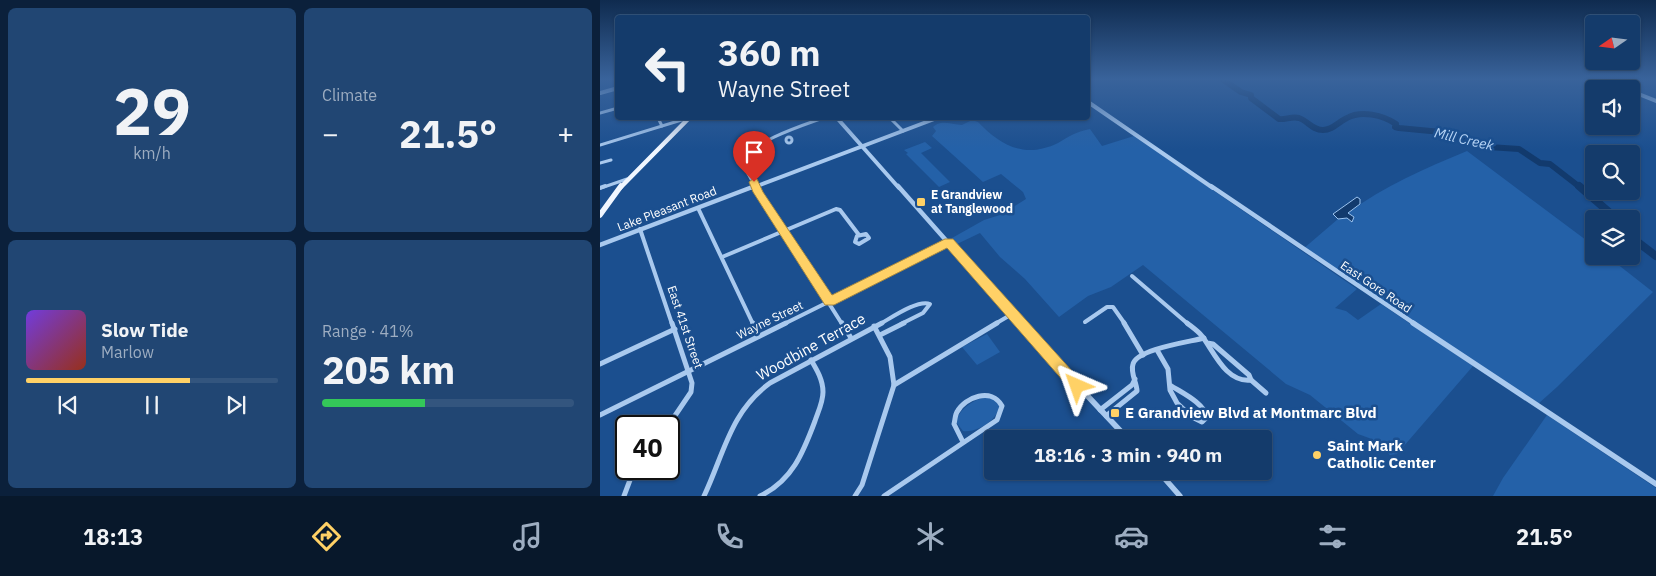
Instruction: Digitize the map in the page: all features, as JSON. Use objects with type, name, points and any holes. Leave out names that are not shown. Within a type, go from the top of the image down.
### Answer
[{"type":"main road","points":[[600,215],[627,179],[686,120]]},
{"type":"street","name":"East Gore Road","points":[[1090,103],[1318,260],[1656,484]]},
{"type":"street","points":[[600,112],[615,109]]},
{"type":"street","points":[[659,120],[662,126]]},
{"type":"street","points":[[600,145],[682,120]]},
{"type":"street","points":[[818,120],[800,126],[745,154],[741,161],[851,338]]},
{"type":"street","points":[[839,120],[1065,374],[1119,430]]},
{"type":"street","points":[[892,120],[903,131]]},
{"type":"street","name":"Lake Pleasant Road","points":[[600,245],[932,120]]},
{"type":"street","points":[[780,136],[786,139]]},
{"type":"street","points":[[600,163],[612,160]]},
{"type":"street","points":[[600,188],[627,179]]},
{"type":"street","points":[[698,208],[759,336]]},
{"type":"street","points":[[722,257],[838,209],[859,235]]},
{"type":"street","name":"East 41st Street","points":[[640,230],[690,371],[692,390],[675,415]]},
{"type":"street","name":"Wayne Street","points":[[600,415],[949,242]]},
{"type":"street","points":[[1132,276],[1205,340],[1213,344],[1249,375],[1251,380],[1266,393]]},
{"type":"street","name":"Woodbine Terrace","points":[[704,496],[739,413],[751,396],[761,388],[919,302],[930,304],[923,313],[880,335]]},
{"type":"street","points":[[1085,322],[1107,307],[1113,307],[1142,354]]},
{"type":"street","points":[[894,385],[1013,314]]},
{"type":"street","points":[[855,496],[862,485],[894,385],[893,365],[874,326]]},
{"type":"street","points":[[600,364],[675,329]]},
{"type":"street","points":[[1106,416],[1135,394],[1138,388],[1133,364],[1142,354],[1205,340]]},
{"type":"street","points":[[1205,340],[1208,348],[1221,364],[1242,380],[1251,380]]},
{"type":"street","points":[[1157,350],[1168,369],[1170,390],[1176,403],[1192,417],[1202,422],[1207,417],[1204,410],[1185,394],[1170,385]]},
{"type":"street","points":[[760,496],[780,486],[792,472],[821,405],[824,393],[823,382],[812,360]]},
{"type":"street","points":[[1100,410],[1132,385],[1135,379]]},
{"type":"street","points":[[884,496],[997,420],[1002,406],[998,398],[990,394],[982,395],[957,412],[954,424],[963,442]]},
{"type":"street","points":[[623,496],[630,480]]},
{"type":"street","points":[[1166,480],[1180,496]]},
{"type":"shaded area","points":[[972,120],[978,122],[996,138],[1014,148],[1024,150],[1046,148],[1069,136],[1090,129],[1102,146],[1134,136],[1357,289],[1335,308],[1346,311],[1358,320],[1381,304],[1473,366],[1397,454],[1390,455],[1369,438],[1358,434],[1310,395],[1286,384],[1143,265],[1111,287],[1088,296],[1059,317],[1025,279],[1000,257],[980,233],[957,244],[952,238],[984,220],[1000,215],[1026,199],[1023,192],[1001,174],[983,182],[932,136],[936,131],[933,127],[939,123],[962,125]]},
{"type":"shaded area","points":[[925,142],[932,148],[921,153],[950,182],[939,187],[904,150]]},
{"type":"shaded area","points":[[1467,151],[1585,239],[1585,265],[1618,265],[1653,292],[1538,404],[1303,249],[1338,219],[1347,218],[1348,213],[1362,203],[1421,171]]},
{"type":"shaded area","points":[[1357,197],[1360,199],[1360,204],[1348,213],[1354,217],[1352,222],[1347,218],[1338,219],[1333,214]]},
{"type":"shaded area","points":[[987,334],[1000,352],[977,365],[962,347]]},
{"type":"shaded area","points":[[986,397],[995,400],[999,406],[995,416],[980,428],[963,431],[956,422],[960,413],[976,400]]},
{"type":"shaded area","points":[[1547,415],[1656,488],[1656,496],[1493,496],[1503,478]]},
{"type":"waterway","name":"Mill Creek","points":[[1257,102],[1279,119],[1299,118],[1319,130],[1330,129],[1353,116],[1365,114],[1391,121],[1396,124],[1395,127],[1399,128],[1441,132],[1489,147],[1519,149],[1540,163],[1550,164],[1581,188]]},
{"type":"waterway","name":"Mill Creek","points":[[1579,186],[1607,210]]},
{"type":"waterway","name":"Mill Creek","points":[[1640,244],[1656,256]]},
{"type":"place","name":"E Grandview at Tanglewood","points":[[921,202]]},
{"type":"place","name":"E Grandview Blvd at Montmarc Blvd","points":[[1115,413]]},
{"type":"place","name":"Saint Mark Catholic Center","points":[[1317,455]]},
{"type":"route","points":[[754,182],[758,192],[804,260],[829,302],[949,242],[1077,386]]}]
